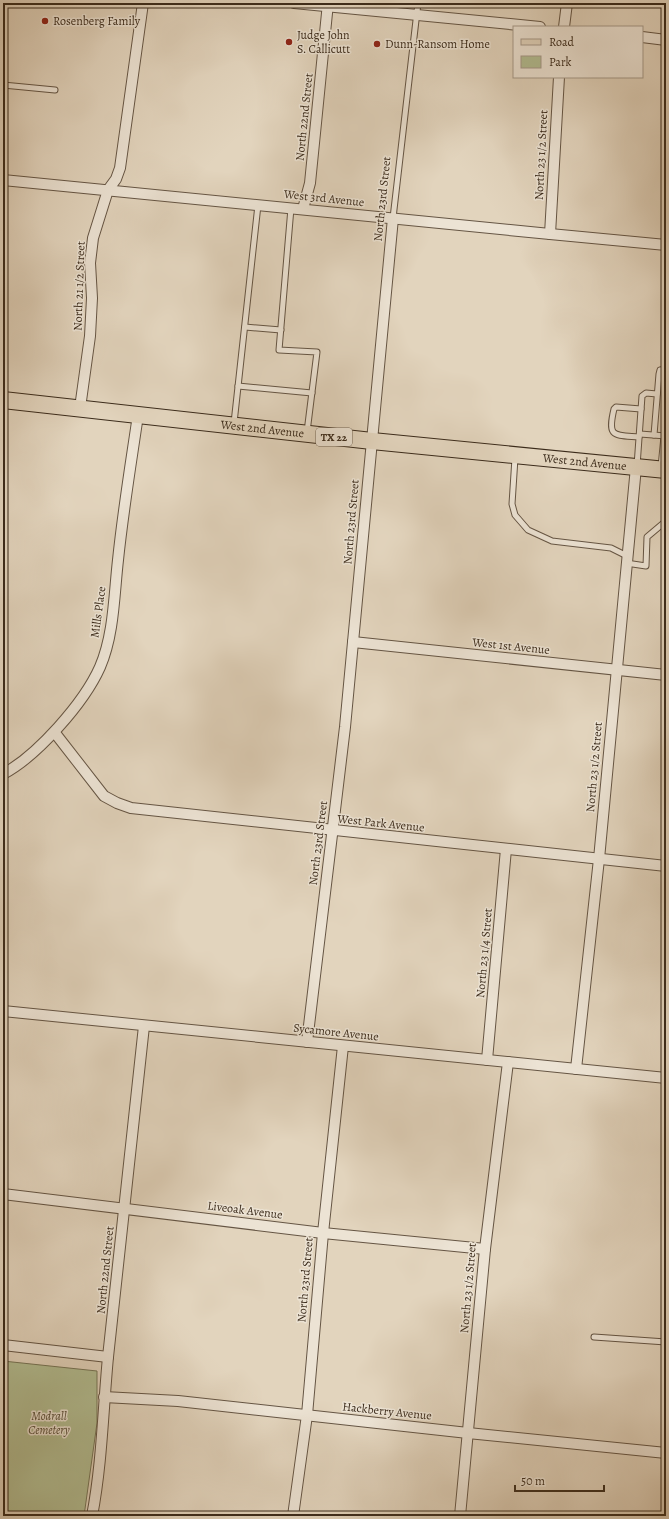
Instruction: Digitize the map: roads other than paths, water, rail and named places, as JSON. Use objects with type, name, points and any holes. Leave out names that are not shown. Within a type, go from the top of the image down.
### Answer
[{"type":"main road","name":"West 2nd Avenue","points":[[3,400],[372,441],[663,470]]},
{"type":"street","name":"North 21 1/2 Street","points":[[80,408],[90,336],[92,298],[90,263],[93,238],[108,190],[116,179],[120,168],[143,3]]},
{"type":"street","points":[[294,3],[328,4],[530,26]]},
{"type":"street","points":[[564,26],[567,3]]},
{"type":"street","name":"North 22nd Street","points":[[303,209],[310,183],[328,4]]},
{"type":"street","points":[[643,37],[666,40]]},
{"type":"street","name":"North 23 1/2 Street","points":[[550,234],[559,78]]},
{"type":"street","name":"West 3rd Avenue","points":[[3,180],[666,245]]},
{"type":"street","name":"North 23rd Street","points":[[307,1042],[345,727],[393,218]]},
{"type":"street","name":"Mills Place","points":[[3,774],[29,756],[54,733],[89,687],[100,667],[110,634],[118,558],[138,415]]},
{"type":"street","name":"North 23 1/2 Street","points":[[576,1069],[599,859],[616,670],[637,467]]},
{"type":"street","name":"West 1st Avenue","points":[[353,642],[666,674]]},
{"type":"street","name":"West Park Avenue","points":[[54,733],[104,796],[117,804],[131,808],[666,866]]},
{"type":"street","name":"North 23 1/4 Street","points":[[487,1060],[506,849]]},
{"type":"street","name":"Sycamore Avenue","points":[[3,1011],[666,1078]]},
{"type":"street","name":"North 22nd Street","points":[[92,1516],[103,1432],[104,1397],[108,1357],[144,1026]]},
{"type":"street","name":"North 23rd Street","points":[[293,1516],[307,1415],[323,1233],[343,1046]]},
{"type":"street","name":"North 23 1/2 Street","points":[[460,1516],[485,1249],[508,1062]]},
{"type":"street","name":"Liveoak Avenue","points":[[3,1194],[323,1233],[485,1249]]},
{"type":"street","points":[[3,1346],[108,1357]]},
{"type":"street","name":"Hackberry Avenue","points":[[104,1397],[178,1401],[666,1453]]},
{"type":"lane","name":"North 23rd Street","points":[[393,218],[418,3]]},
{"type":"lane","points":[[3,84],[55,90]]},
{"type":"lane","points":[[234,426],[258,205]]},
{"type":"lane","points":[[292,208],[279,350],[317,352],[307,434]]},
{"type":"lane","points":[[245,327],[281,330]]},
{"type":"lane","points":[[654,435],[660,370],[666,369]]},
{"type":"lane","points":[[238,386],[312,393]]},
{"type":"lane","points":[[637,467],[642,396],[644,394],[657,394]]},
{"type":"lane","points":[[641,409],[616,407],[614,409],[611,429],[613,433],[618,436],[665,436],[663,470]]},
{"type":"lane","points":[[515,455],[512,504],[515,515],[528,530],[552,541],[611,548],[627,560],[646,566],[647,537],[666,521]]},
{"type":"lane","points":[[594,1337],[666,1342]]},
{"type":"place","name":"Rosenberg Family","points":[[45,21]]},
{"type":"place","name":"Judge John S. Callicutt","points":[[289,42]]},
{"type":"place","name":"Dunn-Ransom Home","points":[[377,44]]},
{"type":"park label","name":"Modrall Cemetery","points":[[49,1423]]}]
